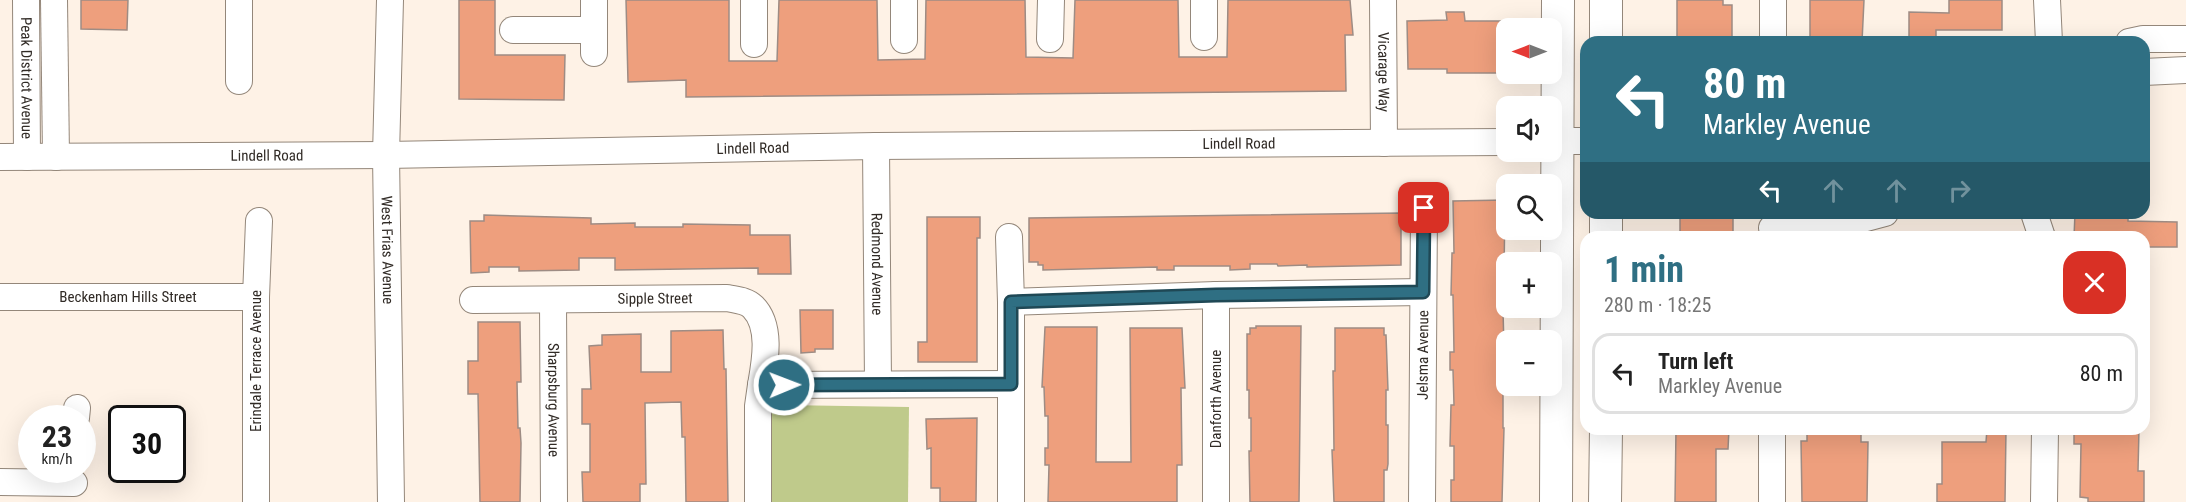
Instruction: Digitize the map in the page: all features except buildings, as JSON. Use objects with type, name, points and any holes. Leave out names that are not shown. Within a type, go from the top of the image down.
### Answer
[{"type":"main road","points":[[1556,502],[1565,141],[1558,0]]},
{"type":"main road","points":[[1606,0],[1606,36]]},
{"type":"main road","points":[[1605,502],[1606,435]]},
{"type":"street","name":"Peak District Avenue","points":[[26,0],[27,157]]},
{"type":"street","name":"Peak District Avenue","points":[[54,0],[56,157]]},
{"type":"street","points":[[239,0],[239,81]]},
{"type":"street","name":"West Frias Avenue","points":[[390,0],[386,155],[391,502]]},
{"type":"street","points":[[513,30],[594,41],[594,0]]},
{"type":"street","points":[[754,0],[754,44]]},
{"type":"street","points":[[904,0],[904,40]]},
{"type":"street","points":[[1050,39],[1051,0]]},
{"type":"street","points":[[1203,37],[1204,0]]},
{"type":"street","name":"Vicarage Way","points":[[1383,0],[1384,143]]},
{"type":"street","points":[[1773,0],[1773,36]]},
{"type":"street","points":[[2047,0],[2049,36]]},
{"type":"street","points":[[2150,39],[2186,39]]},
{"type":"street","points":[[2150,72],[2186,70]]},
{"type":"street","name":"Lindell Road","points":[[0,157],[386,155],[876,146],[1496,142]]},
{"type":"street","name":"Redmond Avenue","points":[[876,146],[878,383]]},
{"type":"street","name":"Jelsma Avenue","points":[[1422,502],[1424,208]]},
{"type":"street","points":[[1772,226],[1840,225],[1862,219]]},
{"type":"street","name":"Erindale Terrace Avenue","points":[[256,502],[256,297],[259,221]]},
{"type":"street","points":[[1009,237],[1011,502]]},
{"type":"street","points":[[1011,302],[1216,295],[1423,292]]},
{"type":"street","name":"Danforth Avenue","points":[[1216,295],[1216,502]]},
{"type":"street","name":"Beckenham Hills Street","points":[[0,297],[256,297]]},
{"type":"street","name":"Sipple Street","points":[[473,300],[727,298],[742,300],[753,308],[761,320],[764,333],[765,364],[758,406],[758,502]]},
{"type":"street","name":"Sharpsburg Avenue","points":[[553,300],[554,502]]},
{"type":"street","points":[[761,385],[1011,384]]},
{"type":"street","points":[[1772,435],[1772,502]]},
{"type":"street","points":[[2044,502],[2045,435]]},
{"type":"street","points":[[0,482],[74,485]]},
{"type":"green space","points":[[783,405],[909,407],[908,502],[770,502],[770,416],[774,408]]},
{"type":"route","points":[[784,385],[1011,384],[1011,302],[1216,295],[1423,292],[1424,208]]}]
